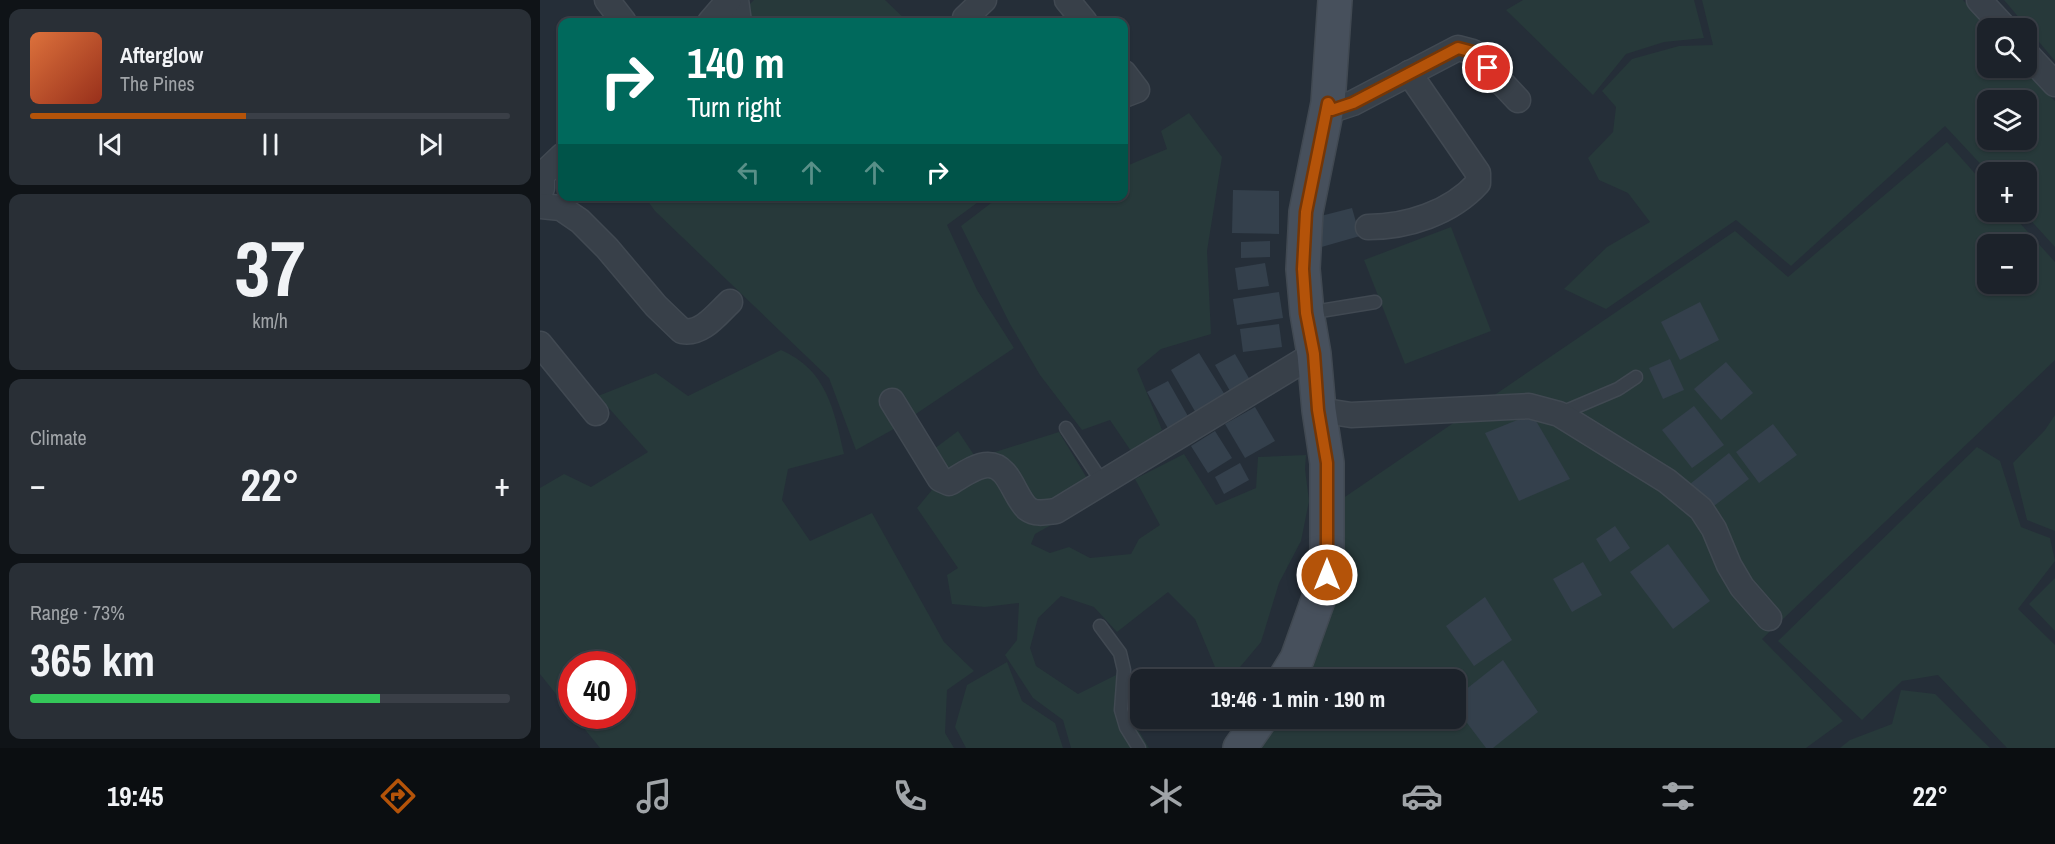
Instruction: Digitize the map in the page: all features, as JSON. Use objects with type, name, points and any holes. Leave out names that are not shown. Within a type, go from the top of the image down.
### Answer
[{"type":"street","points":[[607,0],[621,18]]},
{"type":"street","points":[[713,18],[729,0]]},
{"type":"street","points":[[736,0],[738,18]]},
{"type":"street","points":[[966,18],[984,0]]},
{"type":"street","points":[[1067,0],[1082,18]]},
{"type":"street","points":[[1979,0],[1996,18]]},
{"type":"street","points":[[1291,669],[1297,659],[1327,575],[1327,463],[1318,410],[1314,354],[1306,313],[1303,269],[1306,212],[1328,103],[1339,2]]},
{"type":"street","points":[[1328,103],[1332,110],[1353,103],[1458,48],[1473,52],[1518,100]]},
{"type":"street","points":[[2037,65],[2055,84]]},
{"type":"street","points":[[1368,227],[1389,227],[1442,210],[1470,192],[1478,183],[1478,173],[1409,73]]},
{"type":"street","points":[[1128,78],[1137,90],[1128,93]]},
{"type":"street","points":[[541,180],[558,161]]},
{"type":"street","points":[[540,206],[561,208],[580,221],[607,248],[656,306],[682,331],[695,331],[705,326],[730,302]]},
{"type":"street","points":[[540,344],[596,413]]},
{"type":"street","points":[[892,401],[940,479],[945,483],[988,465],[1001,470],[1028,509],[1040,513],[1056,511],[1314,354]]},
{"type":"street","points":[[1318,410],[1351,415],[1529,406],[1559,414],[1667,481],[1701,509],[1714,529],[1729,565],[1742,587],[1769,618]]},
{"type":"street","points":[[1240,748],[1253,729]]},
{"type":"lane","points":[[1306,313],[1375,302]]},
{"type":"lane","points":[[1559,414],[1618,389],[1636,377]]},
{"type":"lane","points":[[1066,429],[1103,483]]},
{"type":"lane","points":[[1100,626],[1120,653],[1124,670],[1121,710],[1126,727],[1139,748]]},
{"type":"shaded area","points":[[754,0],[885,0],[904,18],[736,18]]},
{"type":"shaded area","points":[[1523,0],[1694,0],[1704,38],[1664,42],[1626,54],[1593,95],[1506,10]]},
{"type":"shaded area","points":[[1702,0],[1963,0],[1979,18],[1977,18],[1977,78],[2031,78],[2055,101],[2055,247],[2032,222],[2037,222],[2037,162],[1979,162],[1945,126],[1791,266],[1736,220],[1606,309],[1564,289],[1607,247],[1650,222],[1628,193],[1599,180],[1588,158],[1613,132],[1616,107],[1602,91],[1632,59],[1679,46],[1713,45]]},
{"type":"shaded area","points":[[2004,0],[2055,0],[2055,61],[2037,39],[2037,18],[2019,18]]},
{"type":"shaded area","points":[[1189,113],[1222,157],[1207,251],[1211,334],[1161,349],[1137,369],[1162,430],[1133,454],[1110,420],[1082,430],[1040,375],[1010,324],[961,226],[994,201],[1128,201],[1128,165],[1167,149],[1161,131]]},
{"type":"shaded area","points":[[1947,142],[1977,176],[1977,222],[2019,222],[2030,234],[1977,234],[1977,294],[2037,294],[2037,242],[2055,262],[2055,360],[1762,639],[1843,721],[1806,748],[1254,748],[1267,729],[1466,729],[1466,669],[1299,669],[1336,503],[1735,231],[1788,277]]},
{"type":"shaded area","points":[[648,201],[980,201],[947,225],[977,290],[1014,348],[892,430],[856,450],[829,378],[655,211]]},
{"type":"shaded area","points":[[1451,227],[1491,331],[1405,364],[1364,260]]},
{"type":"shaded area","points":[[781,350],[797,358],[819,380],[832,407],[844,454],[788,469],[782,500],[810,541],[872,513],[944,642],[974,671],[947,690],[945,733],[954,748],[600,748],[585,729],[636,729],[636,651],[558,651],[558,697],[540,674],[540,488],[564,474],[591,487],[648,452],[598,396],[656,373],[688,396]]},
{"type":"shaded area","points":[[2055,415],[2055,531],[2027,520],[2013,463],[2045,430]]},
{"type":"shaded area","points":[[958,431],[976,458],[1059,432],[1099,498],[1035,534],[1031,544],[1050,553],[1069,547],[1090,558],[1131,554],[1139,539],[1160,525],[1135,479],[1184,454],[1216,505],[1256,488],[1258,457],[1306,455],[1305,469],[1309,501],[1301,541],[1279,583],[1261,642],[1238,669],[1216,669],[1195,619],[1168,592],[1117,632],[1094,607],[1061,596],[1038,618],[1030,648],[1036,666],[1078,694],[1116,675],[1130,700],[1130,729],[1138,729],[1149,748],[1071,748],[1063,720],[1033,698],[1005,655],[1017,640],[1019,603],[985,607],[952,604],[947,575],[958,568],[917,508],[946,473],[934,449]]},
{"type":"shaded area","points":[[1977,447],[2000,461],[2021,527],[2050,538],[2055,561],[2018,609],[2055,645],[2055,748],[2007,748],[1938,675],[1902,681],[1862,720],[1778,641]]},
{"type":"shaded area","points":[[2055,578],[2055,631],[2029,604]]},
{"type":"shaded area","points":[[1007,662],[1022,701],[1055,723],[1063,748],[966,748],[955,727],[967,685]]},
{"type":"shaded area","points":[[1901,690],[1935,694],[1990,748],[1840,748],[1850,740],[1892,724]]},
{"type":"building","points":[[1233,190],[1279,191],[1279,234],[1232,233]]},
{"type":"building","points":[[1352,208],[1360,236],[1318,248],[1309,219]]},
{"type":"building","points":[[1270,241],[1270,257],[1241,258],[1241,242]]},
{"type":"building","points":[[1265,263],[1269,286],[1238,290],[1235,268]]},
{"type":"building","points":[[1279,292],[1283,318],[1237,325],[1233,299]]},
{"type":"building","points":[[1700,302],[1719,340],[1680,360],[1661,322]]},
{"type":"building","points":[[1279,324],[1282,347],[1243,352],[1240,329]]},
{"type":"building","points":[[1199,353],[1225,395],[1196,413],[1171,370]]},
{"type":"building","points":[[1235,354],[1250,380],[1230,391],[1215,365]]},
{"type":"building","points":[[1670,359],[1684,390],[1663,399],[1649,368]]},
{"type":"building","points":[[1726,362],[1753,393],[1721,420],[1694,389]]},
{"type":"building","points":[[1168,381],[1189,418],[1169,430],[1147,392]]},
{"type":"building","points":[[1694,406],[1724,445],[1692,468],[1662,430]]},
{"type":"building","points":[[1255,407],[1275,441],[1245,458],[1225,424]]},
{"type":"building","points":[[1532,414],[1570,479],[1519,501],[1485,433]]},
{"type":"building","points":[[1773,424],[1797,455],[1759,483],[1736,452]]},
{"type":"building","points":[[1215,431],[1232,458],[1208,473],[1191,446]]},
{"type":"building","points":[[1729,453],[1749,479],[1710,509],[1690,484]]},
{"type":"building","points":[[1240,463],[1249,480],[1224,494],[1215,477]]},
{"type":"building","points":[[1615,526],[1630,548],[1610,562],[1596,539]]},
{"type":"building","points":[[1668,544],[1710,601],[1673,629],[1630,572]]},
{"type":"building","points":[[1583,562],[1602,595],[1572,612],[1553,579]]},
{"type":"building","points":[[1485,597],[1512,640],[1474,666],[1446,626]]},
{"type":"building","points":[[1503,660],[1538,712],[1493,748],[1486,748],[1466,722],[1466,689]]},
{"type":"route","points":[[1327,575],[1327,463],[1318,410],[1314,354],[1306,313],[1303,269],[1306,212],[1328,103],[1332,110],[1353,103],[1458,48],[1473,52],[1488,68]]}]
